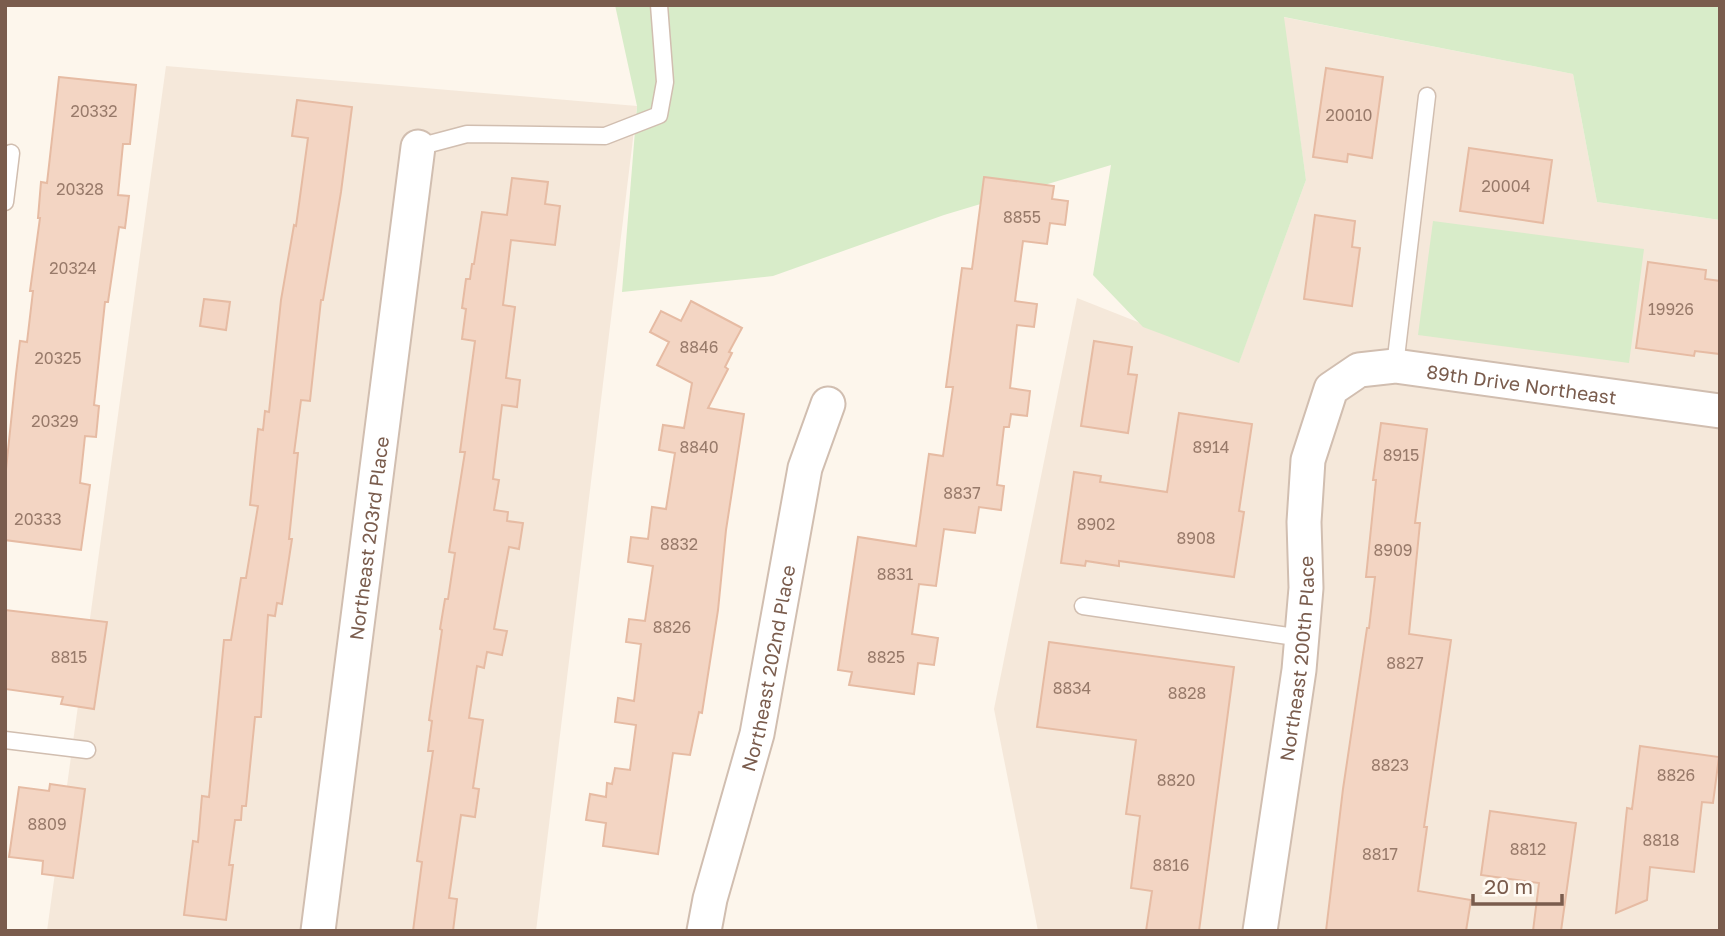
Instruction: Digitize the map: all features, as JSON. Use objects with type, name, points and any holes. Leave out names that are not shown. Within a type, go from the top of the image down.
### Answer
[{"type":"street","name":"Northeast 203rd Place","points":[[318,931],[418,146]]},
{"type":"street","name":"89th Drive Northeast","points":[[1331,389],[1359,370],[1395,366],[1720,411]]},
{"type":"street","name":"Northeast 200th Place","points":[[1260,931],[1302,638],[1306,588],[1304,522],[1308,460],[1331,389]]},
{"type":"street","name":"Northeast 202nd Place","points":[[705,931],[710,899],[757,734],[805,468],[828,404]]},
{"type":"lane","points":[[418,146],[467,134],[605,135],[659,115],[665,82],[659,5]]},
{"type":"lane","points":[[1395,366],[1427,96]]},
{"type":"lane","points":[[5,202],[11,153]]},
{"type":"lane","points":[[1083,606],[1302,638]]},
{"type":"lane","points":[[5,740],[87,750]]},
{"type":"shaded area","points":[[1283,17],[1573,74],[1597,202],[1720,220],[1720,931],[1038,931],[994,709],[1077,298],[1239,362],[1306,180]]},
{"type":"shaded area","points":[[166,66],[637,106],[536,931],[47,931]]},
{"type":"green space","points":[[615,5],[1720,5],[1720,220],[1597,202],[1573,74],[1284,17],[1306,180],[1239,363],[1143,327],[1093,275],[1111,165],[944,215],[773,276],[622,292],[637,106]]},
{"type":"green space","points":[[1433,221],[1644,249],[1629,363],[1418,335]]},
{"type":"building","points":[[1326,68],[1383,77],[1372,158],[1348,154],[1347,162],[1313,157]]},
{"type":"building","points":[[59,77],[136,85],[130,144],[123,144],[118,195],[129,196],[125,228],[119,227],[108,302],[105,302],[94,405],[99,406],[96,437],[85,436],[80,483],[90,485],[81,550],[5,540],[5,479],[16,374],[20,341],[27,342],[33,291],[30,291],[40,218],[41,182],[47,183]]},
{"type":"building","points":[[297,100],[352,107],[341,192],[321,300],[310,401],[301,400],[294,453],[298,453],[289,539],[292,539],[282,604],[277,603],[275,616],[268,615],[261,717],[255,717],[246,806],[242,806],[241,820],[235,820],[226,920],[184,915],[193,841],[198,842],[202,796],[209,797],[224,640],[231,640],[241,578],[246,578],[258,506],[250,505],[258,429],[263,430],[265,411],[269,412],[281,300],[294,225],[296,226],[308,138],[292,136]]},
{"type":"building","points":[[1469,148],[1552,160],[1543,223],[1460,211]]},
{"type":"building","points":[[984,177],[1054,186],[1052,199],[1068,201],[1065,225],[1050,223],[1047,244],[1023,241],[1015,301],[1037,304],[1034,327],[1017,325],[1010,388],[1030,391],[1027,416],[1011,414],[1009,427],[1004,427],[997,485],[1004,486],[1001,510],[979,507],[975,533],[944,529],[936,586],[919,584],[912,634],[938,638],[934,665],[918,663],[914,694],[849,685],[852,672],[838,670],[858,537],[916,546],[929,454],[943,456],[953,387],[946,387],[962,268],[972,269]]},
{"type":"building","points":[[512,178],[548,182],[545,204],[560,206],[555,245],[511,240],[503,305],[515,307],[506,378],[520,380],[517,407],[502,405],[493,479],[499,480],[494,510],[508,512],[507,521],[523,523],[519,549],[509,547],[494,629],[507,631],[502,655],[487,652],[484,668],[477,666],[469,718],[483,720],[473,788],[479,789],[475,817],[461,815],[449,898],[457,899],[453,931],[413,931],[422,862],[417,861],[433,751],[428,751],[432,721],[429,720],[442,630],[440,629],[455,553],[449,552],[465,452],[460,452],[475,341],[462,339],[466,309],[462,308],[466,279],[470,279],[474,264],[482,212],[507,215]]},
{"type":"building","points":[[1315,215],[1355,221],[1352,247],[1360,248],[1352,306],[1304,299]]},
{"type":"building","points":[[1648,262],[1706,270],[1705,279],[1720,281],[1720,354],[1695,351],[1694,356],[1636,348]]},
{"type":"building","points":[[204,299],[230,302],[226,330],[200,326]]},
{"type":"building","points":[[691,301],[742,328],[729,352],[732,353],[725,367],[728,369],[708,408],[744,414],[702,713],[699,712],[690,755],[673,753],[658,854],[603,846],[606,823],[586,820],[590,794],[606,797],[607,783],[612,784],[615,768],[630,770],[636,725],[615,722],[618,698],[634,701],[641,644],[626,642],[629,619],[645,621],[653,566],[628,562],[631,537],[648,539],[652,507],[666,509],[675,453],[659,450],[663,425],[684,428],[692,383],[657,365],[669,342],[650,332],[661,311],[681,321]]},
{"type":"building","points":[[1094,341],[1132,347],[1128,374],[1137,375],[1128,433],[1081,426]]},
{"type":"building","points":[[1179,413],[1252,424],[1239,511],[1244,512],[1234,577],[1119,561],[1119,566],[1086,561],[1085,566],[1061,563],[1074,472],[1101,476],[1100,482],[1167,492]]},
{"type":"building","points":[[1381,423],[1427,429],[1415,523],[1420,523],[1409,634],[1451,640],[1424,827],[1427,827],[1418,891],[1471,900],[1466,931],[1326,931],[1343,789],[1375,577],[1366,577],[1376,480],[1373,480]]},
{"type":"building","points":[[5,610],[107,622],[94,709],[61,704],[63,697],[5,689]]},
{"type":"building","points":[[1049,642],[1234,667],[1199,931],[1146,931],[1152,891],[1131,888],[1140,816],[1126,814],[1136,740],[1037,727]]},
{"type":"building","points":[[1640,746],[1719,757],[1713,803],[1702,802],[1694,872],[1650,867],[1647,900],[1616,913],[1627,808],[1632,809]]},
{"type":"building","points":[[50,784],[85,789],[73,878],[42,874],[43,861],[9,857],[19,787],[49,791]]},
{"type":"building","points":[[1490,811],[1576,823],[1561,931],[1533,931],[1539,883],[1481,875]]}]
